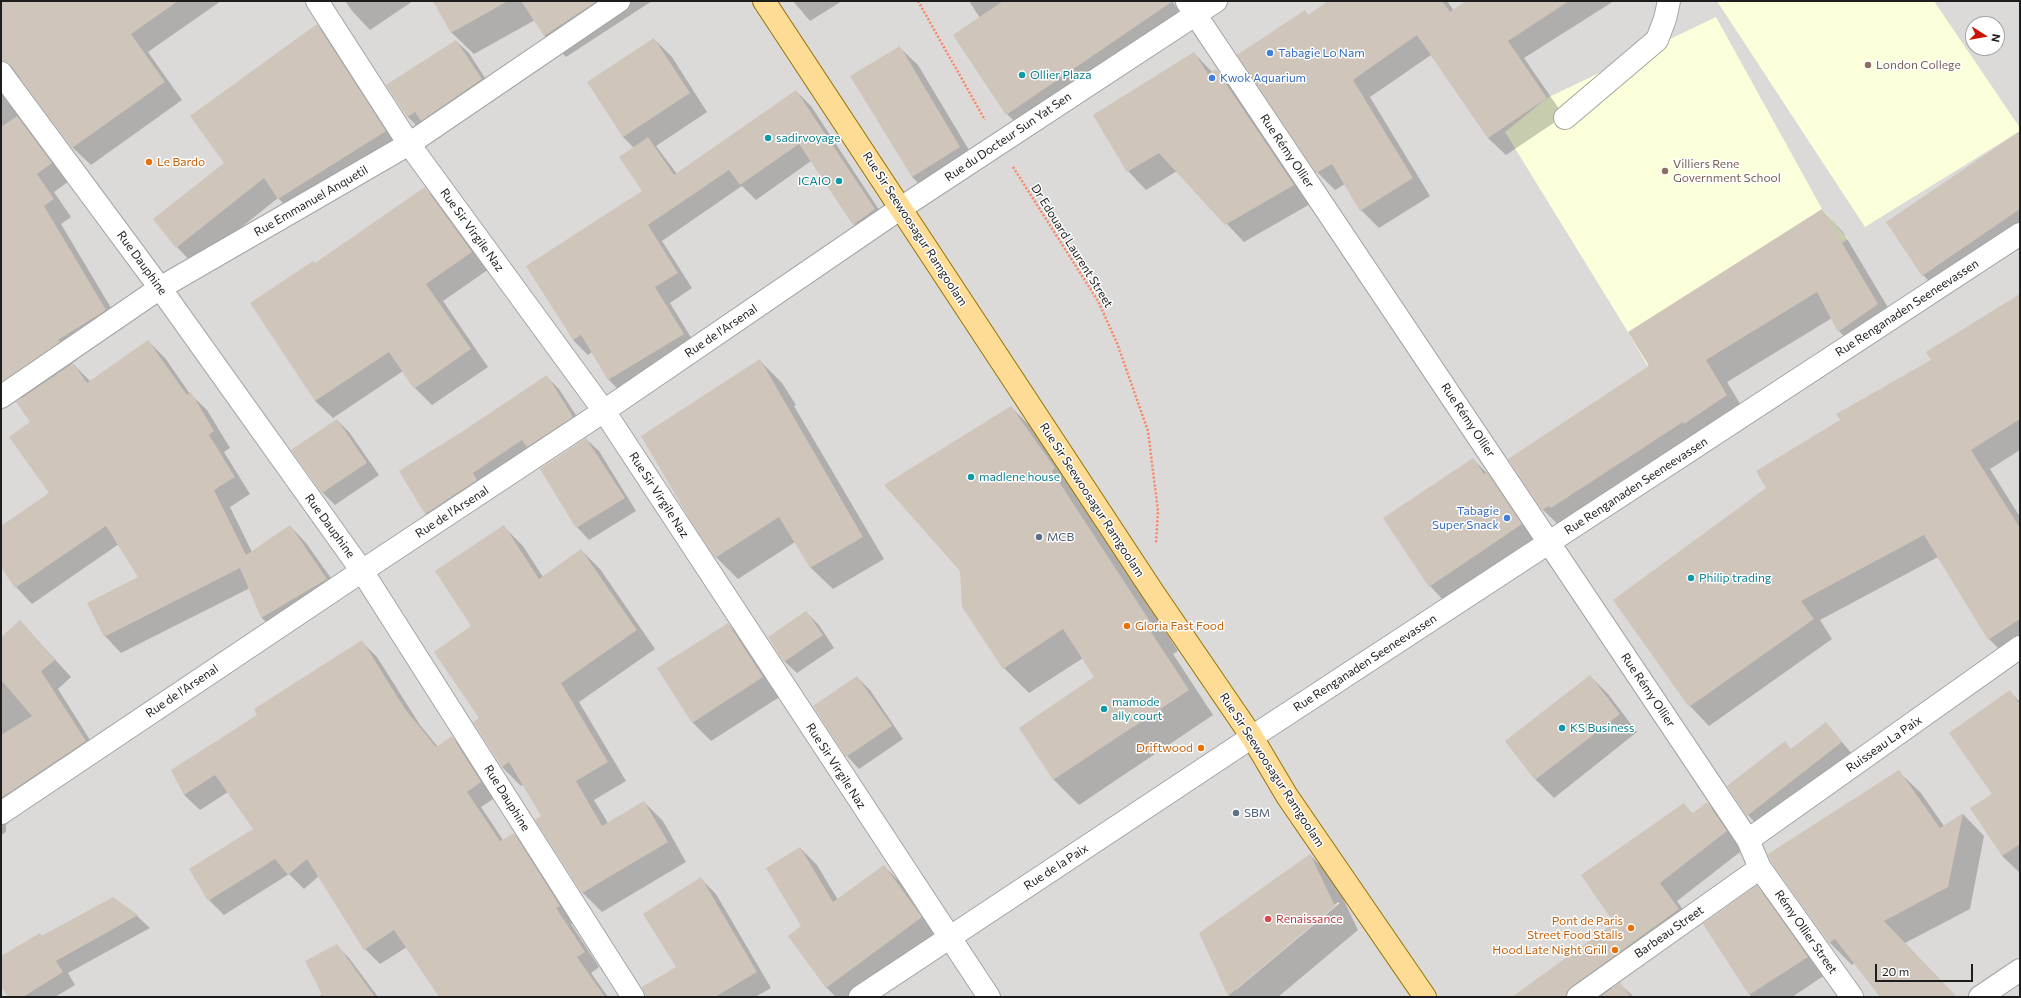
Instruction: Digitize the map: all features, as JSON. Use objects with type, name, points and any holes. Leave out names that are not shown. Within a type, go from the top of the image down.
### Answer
[{"type":"main road","name":"Rue Sir Seewoosagur Ramgoolam","points":[[764,1],[1153,592],[1252,737],[1287,796],[1425,997]]},
{"type":"street","name":"Rue Sir Virgile Naz","points":[[317,1],[409,144],[604,411],[948,938],[989,997]]},
{"type":"street","name":"Rue Emmanuel Anquetil","points":[[1,397],[160,288],[409,144],[620,1]]},
{"type":"street","name":"Rue du Docteur Sun Yat Sen","points":[[901,208],[998,144],[1191,7],[1216,1]]},
{"type":"street","points":[[1565,118],[1656,40],[1665,19],[1669,1]]},
{"type":"street","name":"Rue Rémy Ollier","points":[[1191,7],[1748,840],[1760,868]]},
{"type":"street","name":"Rue Dauphine","points":[[1,73],[160,288],[362,571],[633,997]]},
{"type":"street","name":"Rue de l'Arsenal","points":[[1,813],[604,411],[901,208]]},
{"type":"street","name":"Rue Renganaden Seeneevassen","points":[[1252,737],[2020,234]]},
{"type":"street","name":"Ruisseau La Paix","points":[[1748,840],[2020,647]]},
{"type":"street","name":"Rue de la Paix","points":[[860,997],[1252,737]]},
{"type":"street","name":"Barbeau Street","points":[[1578,997],[1760,868]]},
{"type":"street","name":"Rémy Ollier Street","points":[[1760,868],[1852,997]]},
{"type":"street","points":[[1980,997],[2020,970]]},
{"type":"path","name":"Dr Edouard Laurent Street","points":[[918,1],[998,144],[1098,302],[1117,344],[1148,431],[1158,511],[1156,548]]},
{"type":"shaded area","points":[[1,1],[2020,1],[2020,997],[1,997]]},
{"type":"shaded area","name":"London College","points":[[1717,1],[1934,1],[1965,47],[1965,56],[1971,56],[2020,128],[2020,131],[1865,227]]},
{"type":"shaded area","name":"Villiers Rene Government School","points":[[1716,17],[1822,209],[1848,239],[1647,365],[1505,132],[1547,98]]},
{"type":"building","points":[[1,1],[178,1],[131,34],[165,82],[72,148],[11,66],[1,61]]},
{"type":"building","points":[[433,1],[508,1],[451,33]]},
{"type":"building","points":[[521,1],[597,1],[544,36]]},
{"type":"building","name":"Ollier Plaza","points":[[1003,1],[1173,1],[1006,115],[953,35]]},
{"type":"building","points":[[1328,1],[1442,1],[1450,12],[1466,1],[1569,1],[1508,41],[1547,98],[1488,138],[1417,35],[1353,80],[1413,178],[1360,211],[1332,164],[1316,173],[1237,55],[1305,10],[1308,15]]},
{"type":"building","points":[[317,24],[386,131],[278,199],[264,178],[176,248],[153,219],[224,163],[190,116]]},
{"type":"building","points":[[654,38],[690,93],[623,137],[587,82]]},
{"type":"building","points":[[456,40],[482,79],[421,121],[415,112],[407,117],[386,85]]},
{"type":"building","points":[[900,46],[960,147],[912,177],[850,76]]},
{"type":"building","points":[[1194,52],[1208,74],[1216,69],[1294,185],[1225,225],[1159,153],[1127,172],[1093,115]]},
{"type":"building","points":[[796,90],[875,209],[853,225],[799,144],[740,185],[729,170],[648,225],[678,273],[655,287],[684,334],[608,380],[581,335],[573,340],[526,266],[642,191],[619,157],[648,137],[674,175]]},
{"type":"building","points":[[17,116],[52,163],[37,174],[54,199],[44,206],[106,310],[58,340],[60,342],[3,381],[1,379],[1,127]]},
{"type":"building","points":[[2020,131],[2020,209],[1922,276],[1886,222]]},
{"type":"building","points":[[425,187],[472,252],[426,284],[471,349],[414,389],[389,352],[315,401],[250,303],[313,261],[315,263]]},
{"type":"building","points":[[1822,209],[1878,304],[1838,332],[1817,292],[1706,360],[1727,395],[1551,508],[1549,506],[1542,510],[1508,459],[1649,366],[1628,332]]},
{"type":"building","points":[[2020,294],[2020,419],[1971,450],[2020,528],[2020,619],[1988,640],[1924,535],[1801,601],[1814,619],[1689,707],[1613,600],[1766,488],[1756,471],[1840,420],[1836,414],[1931,360],[1926,352]]},
{"type":"building","points":[[148,340],[187,395],[191,392],[214,431],[209,435],[235,477],[214,490],[246,555],[290,525],[327,579],[261,618],[240,568],[104,637],[87,603],[138,577],[106,526],[15,588],[1,567],[1,526],[49,493],[9,437],[30,422],[16,402],[73,363],[87,383]]},
{"type":"building","points":[[760,359],[863,537],[810,568],[779,517],[715,558],[689,518],[641,436]]},
{"type":"building","points":[[547,375],[573,417],[527,447],[522,440],[473,473],[477,480],[425,514],[399,471],[460,433]]},
{"type":"building","points":[[1011,406],[1055,468],[1052,471],[1153,626],[1149,629],[1189,690],[1053,780],[1019,728],[1094,677],[1063,629],[1003,669],[962,607],[960,571],[884,485]]},
{"type":"building","points":[[337,419],[367,463],[322,493],[291,450]]},
{"type":"building","points":[[586,438],[625,498],[576,528],[540,469]]},
{"type":"building","points":[[1473,458],[1484,474],[1487,472],[1522,524],[1429,587],[1383,518]]},
{"type":"building","points":[[504,525],[539,579],[581,549],[637,630],[561,683],[608,762],[576,781],[602,826],[644,801],[668,842],[582,893],[535,820],[541,816],[509,762],[502,767],[473,722],[479,718],[434,652],[471,626],[435,571]]},
{"type":"building","points":[[806,611],[823,635],[784,662],[768,637]]},
{"type":"building","points":[[20,620],[55,660],[41,671],[86,741],[1,798],[1,735],[32,716],[1,680],[1,637]]},
{"type":"building","points":[[728,623],[763,677],[692,723],[657,668]]},
{"type":"building","points":[[362,640],[405,709],[436,747],[452,736],[481,782],[467,792],[500,841],[514,833],[560,906],[556,908],[585,952],[577,957],[605,997],[439,997],[394,930],[364,950],[307,859],[288,875],[275,859],[208,901],[189,869],[253,829],[215,775],[184,795],[171,770],[257,715],[254,709]]},
{"type":"building","name":"KS Business","points":[[1590,675],[1620,714],[1535,780],[1505,741]]},
{"type":"building","points":[[857,676],[892,726],[846,757],[813,706]]},
{"type":"building","points":[[2010,690],[2020,705],[2020,844],[2002,856],[1970,808],[1992,794],[1949,733]]},
{"type":"building","points":[[1826,722],[1842,742],[1747,816],[1727,786],[1785,741],[1791,749]]},
{"type":"building","points":[[1899,770],[1940,828],[1963,813],[1948,887],[1884,921],[1957,997],[1880,997],[1835,939],[1829,943],[1771,862],[1768,854]]},
{"type":"building","points":[[1707,802],[1727,831],[1660,883],[1679,909],[1571,987],[1567,991],[1566,997],[1512,997],[1614,923],[1581,875],[1684,803],[1692,814]]},
{"type":"building","points":[[800,847],[833,902],[884,865],[922,917],[826,988],[788,936],[801,926],[766,868]]},
{"type":"building","name":"Renaissance","points":[[1310,854],[1335,906],[1228,996],[1199,933]]},
{"type":"building","points":[[701,877],[757,972],[715,997],[645,997],[642,987],[676,967],[643,914]]},
{"type":"building","points":[[1757,885],[1808,957],[1749,995],[1703,924]]},
{"type":"building","points":[[113,897],[138,915],[56,961],[63,972],[23,997],[8,997],[1,986],[1,956],[40,933],[42,936]]},
{"type":"building","points":[[337,944],[375,997],[323,997],[305,961]]},
{"type":"building","points":[[1620,982],[1631,997],[1600,997]]},
{"type":"place","name":"Tabagie Lo Nam","points":[[1270,53]]},
{"type":"place","name":"London College","points":[[1868,65]]},
{"type":"place","name":"Ollier Plaza","points":[[1022,75]]},
{"type":"place","name":"Kwok Aquarium","points":[[1212,78]]},
{"type":"place","name":"sadirvoyage","points":[[768,138]]},
{"type":"place","name":"Le Bardo","points":[[149,162]]},
{"type":"place","name":"Villiers Rene Government School","points":[[1665,171]]},
{"type":"place","name":"ICAIO","points":[[839,181]]},
{"type":"place","name":"madlene house","points":[[971,477]]},
{"type":"place","name":"Tabagie Super Snack","points":[[1507,518]]},
{"type":"place","name":"MCB","points":[[1039,537]]},
{"type":"place","name":"Philip trading","points":[[1691,578]]},
{"type":"place","name":"Gloria Fast Food","points":[[1127,626]]},
{"type":"place","name":"mamode ally court","points":[[1104,709]]},
{"type":"place","name":"KS Business","points":[[1562,728]]},
{"type":"place","name":"Driftwood","points":[[1201,748]]},
{"type":"place","name":"SBM","points":[[1236,813]]},
{"type":"place","name":"Renaissance","points":[[1268,919]]},
{"type":"place","name":"Pont de Paris Street Food Stalls","points":[[1631,928]]},
{"type":"place","name":"Hood Late Night Grill","points":[[1615,950]]}]
